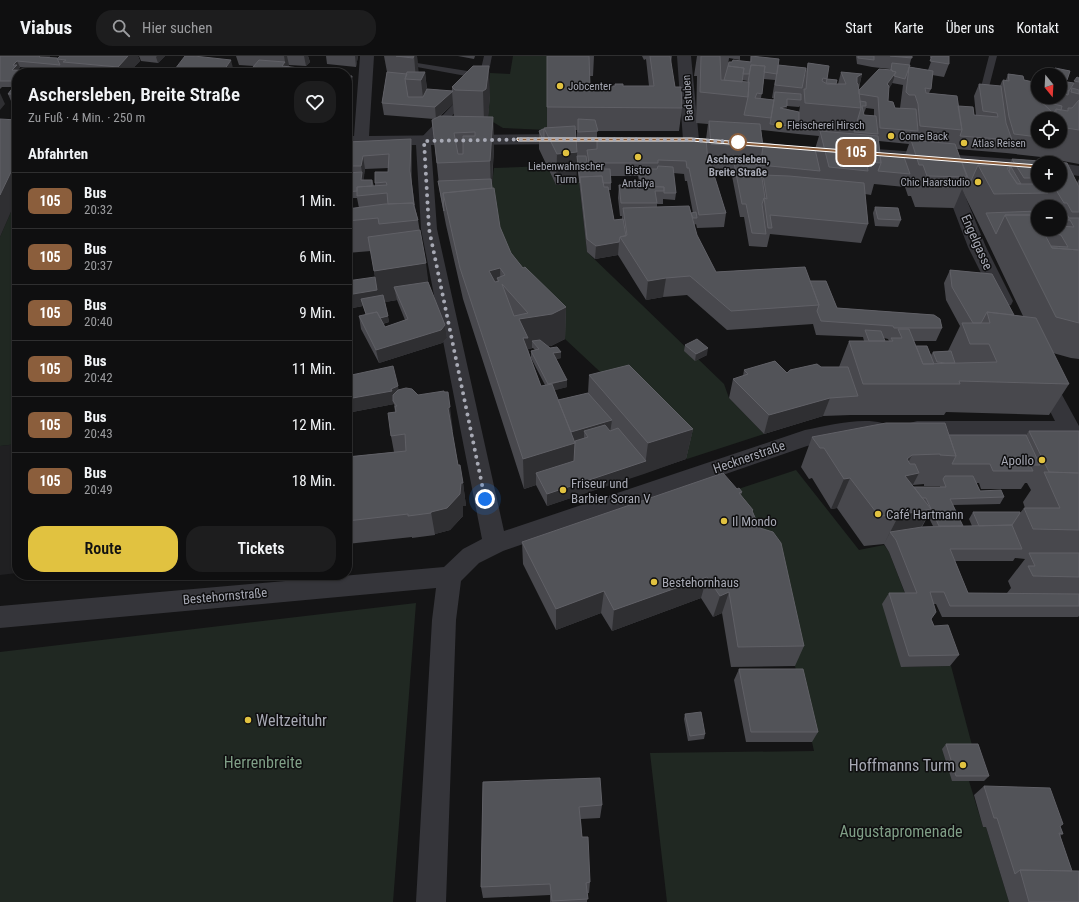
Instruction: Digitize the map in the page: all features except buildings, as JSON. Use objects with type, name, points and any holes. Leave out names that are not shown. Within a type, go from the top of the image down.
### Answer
[{"type":"street","points":[[366,56],[354,141],[581,139]]},
{"type":"street","name":"Badstuben","points":[[684,56],[691,140]]},
{"type":"street","points":[[675,140],[707,141]]},
{"type":"street","points":[[424,141],[429,229],[495,544]]},
{"type":"street","points":[[832,150],[1031,165]]},
{"type":"street","name":"Engelgasse","points":[[942,159],[977,247],[1012,318]]},
{"type":"street","points":[[1067,169],[1079,171]]},
{"type":"street","points":[[1034,360],[1074,435]]},
{"type":"street","name":"Hecknerstraße","points":[[450,577],[471,556],[495,544],[805,438],[843,430],[881,429],[1074,435]]},
{"type":"street","points":[[431,902],[444,620],[450,577]]},
{"type":"street","name":"Bestehornstraße","points":[[0,617],[450,577]]},
{"type":"lane","points":[[424,141],[467,95],[482,76],[488,56]]},
{"type":"lane","points":[[985,86],[993,56]]},
{"type":"lane","points":[[417,65],[482,76]]},
{"type":"lane","points":[[454,93],[467,95]]},
{"type":"shaded area","points":[[12,445],[12,574],[0,575],[0,446]]},
{"type":"green space","points":[[513,56],[549,56],[547,77],[547,130],[503,128],[488,119],[490,73],[510,74]]},
{"type":"green space","points":[[547,166],[556,185],[579,182],[587,252],[724,384],[729,398],[764,434],[687,459],[626,396],[565,339],[512,284],[491,192],[494,168]]},
{"type":"green space","points":[[12,209],[12,445],[0,446],[0,237]]},
{"type":"green space","name":"Augustapromenade","points":[[796,470],[859,550],[884,545],[889,552],[909,604],[901,667],[951,666],[973,749],[952,781],[969,781],[983,827],[986,827],[1009,902],[667,902],[650,753],[814,751],[795,666],[717,496]]},
{"type":"green space","name":"Herrenbreite","points":[[416,603],[393,902],[0,902],[0,652]]},
{"type":"bus line","name":"105","points":[[518,139],[691,140],[738,142],[1031,165]]},
{"type":"place","name":"Jobcenter","points":[[560,86]]},
{"type":"place","name":"Fleischerei Hirsch","points":[[779,125]]},
{"type":"place","name":"Come Back","points":[[891,136]]},
{"type":"place","name":"Aschersleben, Breite Straße","points":[[738,142]]},
{"type":"place","name":"Atlas Reisen","points":[[964,143]]},
{"type":"place","name":"Liebenwahnscher Turm","points":[[566,153]]},
{"type":"place","name":"Bistro Antalya","points":[[638,157]]},
{"type":"place","name":"Chic Haarstudio","points":[[978,182]]},
{"type":"place","name":"Apollo","points":[[1042,460]]},
{"type":"place","name":"Friseur und Barbier Soran V","points":[[563,490]]},
{"type":"place","name":"Café Hartmann","points":[[878,514]]},
{"type":"place","name":"Il Mondo","points":[[724,521]]},
{"type":"place","name":"Bestehornhaus","points":[[654,582]]},
{"type":"place","name":"Weltzeituhr","points":[[248,720]]},
{"type":"place","name":"Hoffmanns Turm","points":[[963,765]]},
{"type":"route","points":[[485,499],[429,229],[424,141],[443,139],[550,139],[691,140],[738,142]]}]
